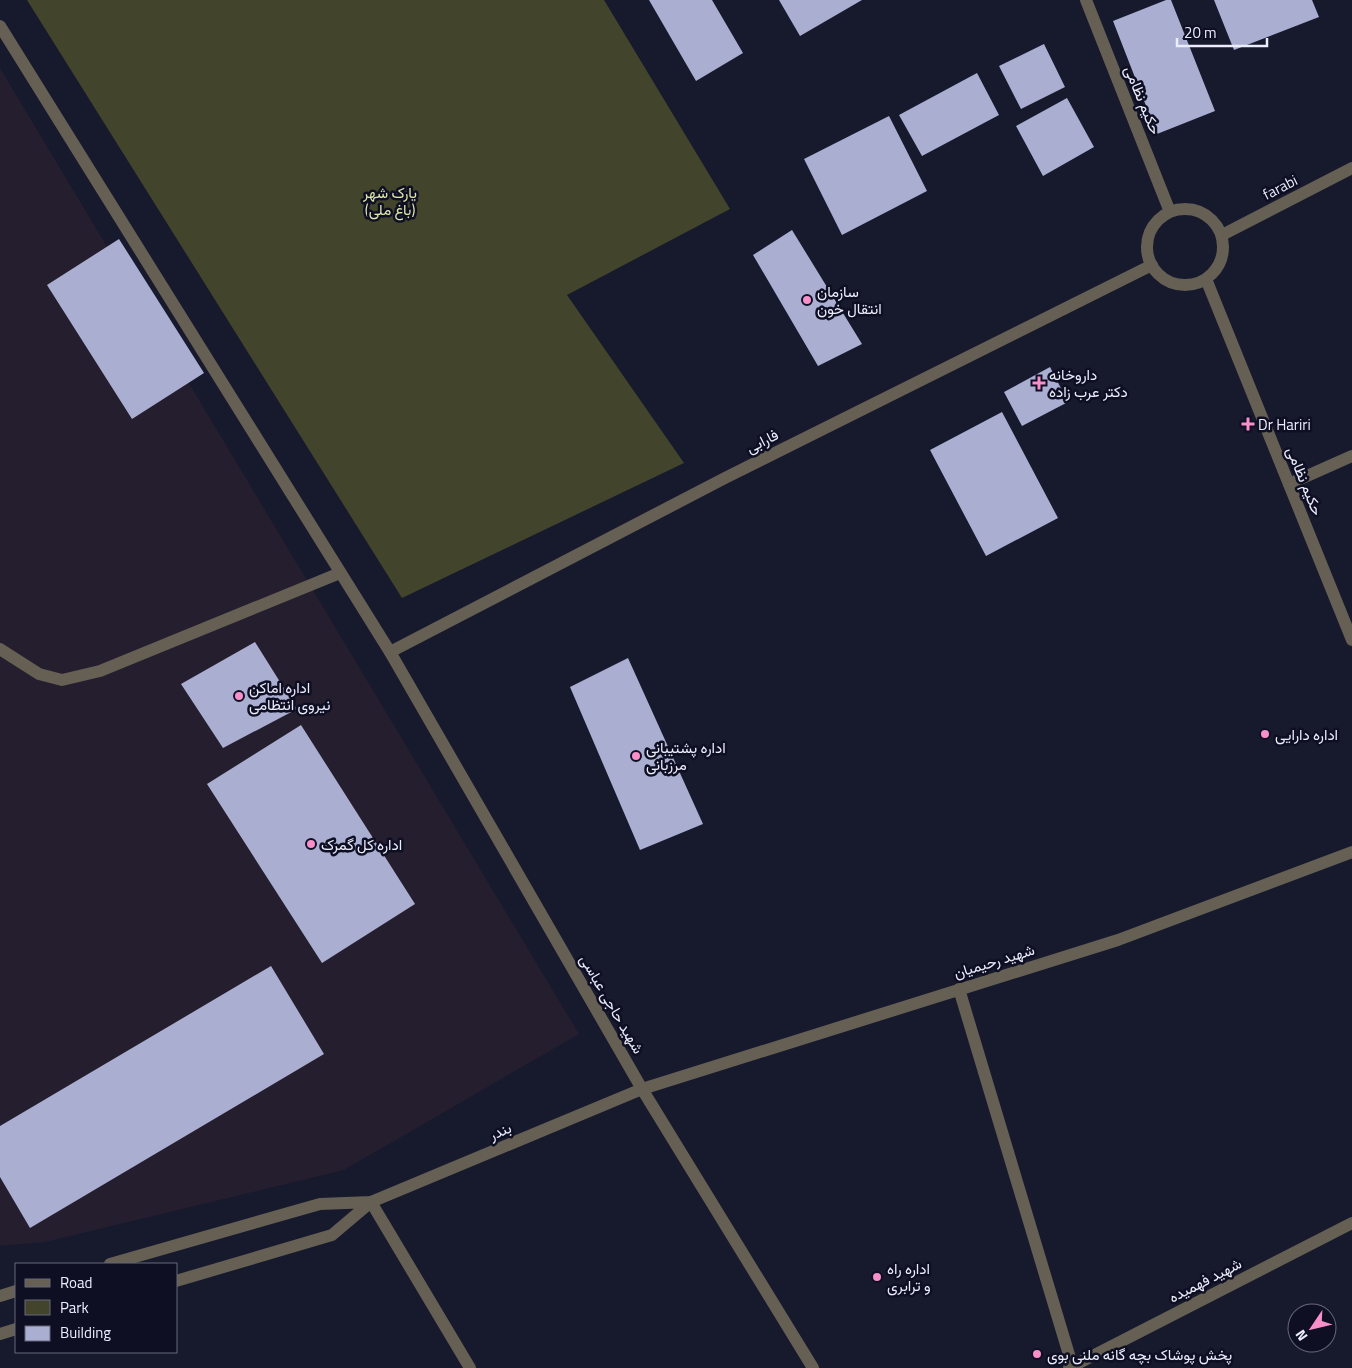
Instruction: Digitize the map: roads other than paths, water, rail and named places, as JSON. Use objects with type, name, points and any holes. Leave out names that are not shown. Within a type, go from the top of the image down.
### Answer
[{"type":"street","name":"حکیم نظامی","points":[[1086,0],[1170,212]]},
{"type":"street","name":"شهید حاجی عباسی","points":[[0,26],[390,652],[642,1089],[813,1368]]},
{"type":"street","name":"farabi","points":[[1222,235],[1352,168]]},
{"type":"street","points":[[1183,209],[1195,210],[1207,215],[1216,224],[1222,235],[1223,248],[1221,260],[1215,271],[1206,279],[1194,284],[1170,282],[1160,275],[1152,265],[1148,253],[1148,241],[1152,229],[1160,219],[1170,212],[1183,209]]},
{"type":"street","name":"فارابی","points":[[390,652],[725,478],[1152,265]]},
{"type":"street","name":"حکیم نظامی","points":[[1206,279],[1352,640]]},
{"type":"street","points":[[1289,484],[1352,456]]},
{"type":"street","points":[[0,649],[39,674],[62,680],[100,671],[340,573]]},
{"type":"street","name":"شهید رحیمیان","points":[[642,1089],[1118,940],[1352,852]]},
{"type":"street","points":[[959,989],[1072,1367]]},
{"type":"street","name":"بندر","points":[[178,1280],[332,1235],[371,1202],[642,1089]]},
{"type":"street","points":[[371,1202],[470,1368]]},
{"type":"street","name":"بندر","points":[[114,1263],[320,1204],[371,1202]]},
{"type":"street","name":"شهید فهمیده","points":[[1072,1367],[1352,1223]]},
{"type":"street","points":[[0,1296],[15,1291]]},
{"type":"street","points":[[0,1334],[15,1329]]},
{"type":"place","name":"سازمان انتقال خون","points":[[807,300]]},
{"type":"place","name":"داروخانه دکتر عرب زاده","points":[[1039,383]]},
{"type":"place","name":"Dr Hariri","points":[[1248,424]]},
{"type":"place","name":"اداره اماکن نیروی انتظامی","points":[[239,696]]},
{"type":"place","name":"اداره دارایی","points":[[1265,734]]},
{"type":"place","name":"اداره پشتیبانی مرزبانی","points":[[636,756]]},
{"type":"place","name":"اداره کل گمرک","points":[[311,844]]},
{"type":"place","name":"اداره راه و ترابری","points":[[877,1277]]},
{"type":"place","name":"پخش پوشاک بچه گانه ملنی بوی","points":[[1037,1354]]},
{"type":"park label","name":"پارک شهر (باغ ملی)","points":[[390,200]]}]
